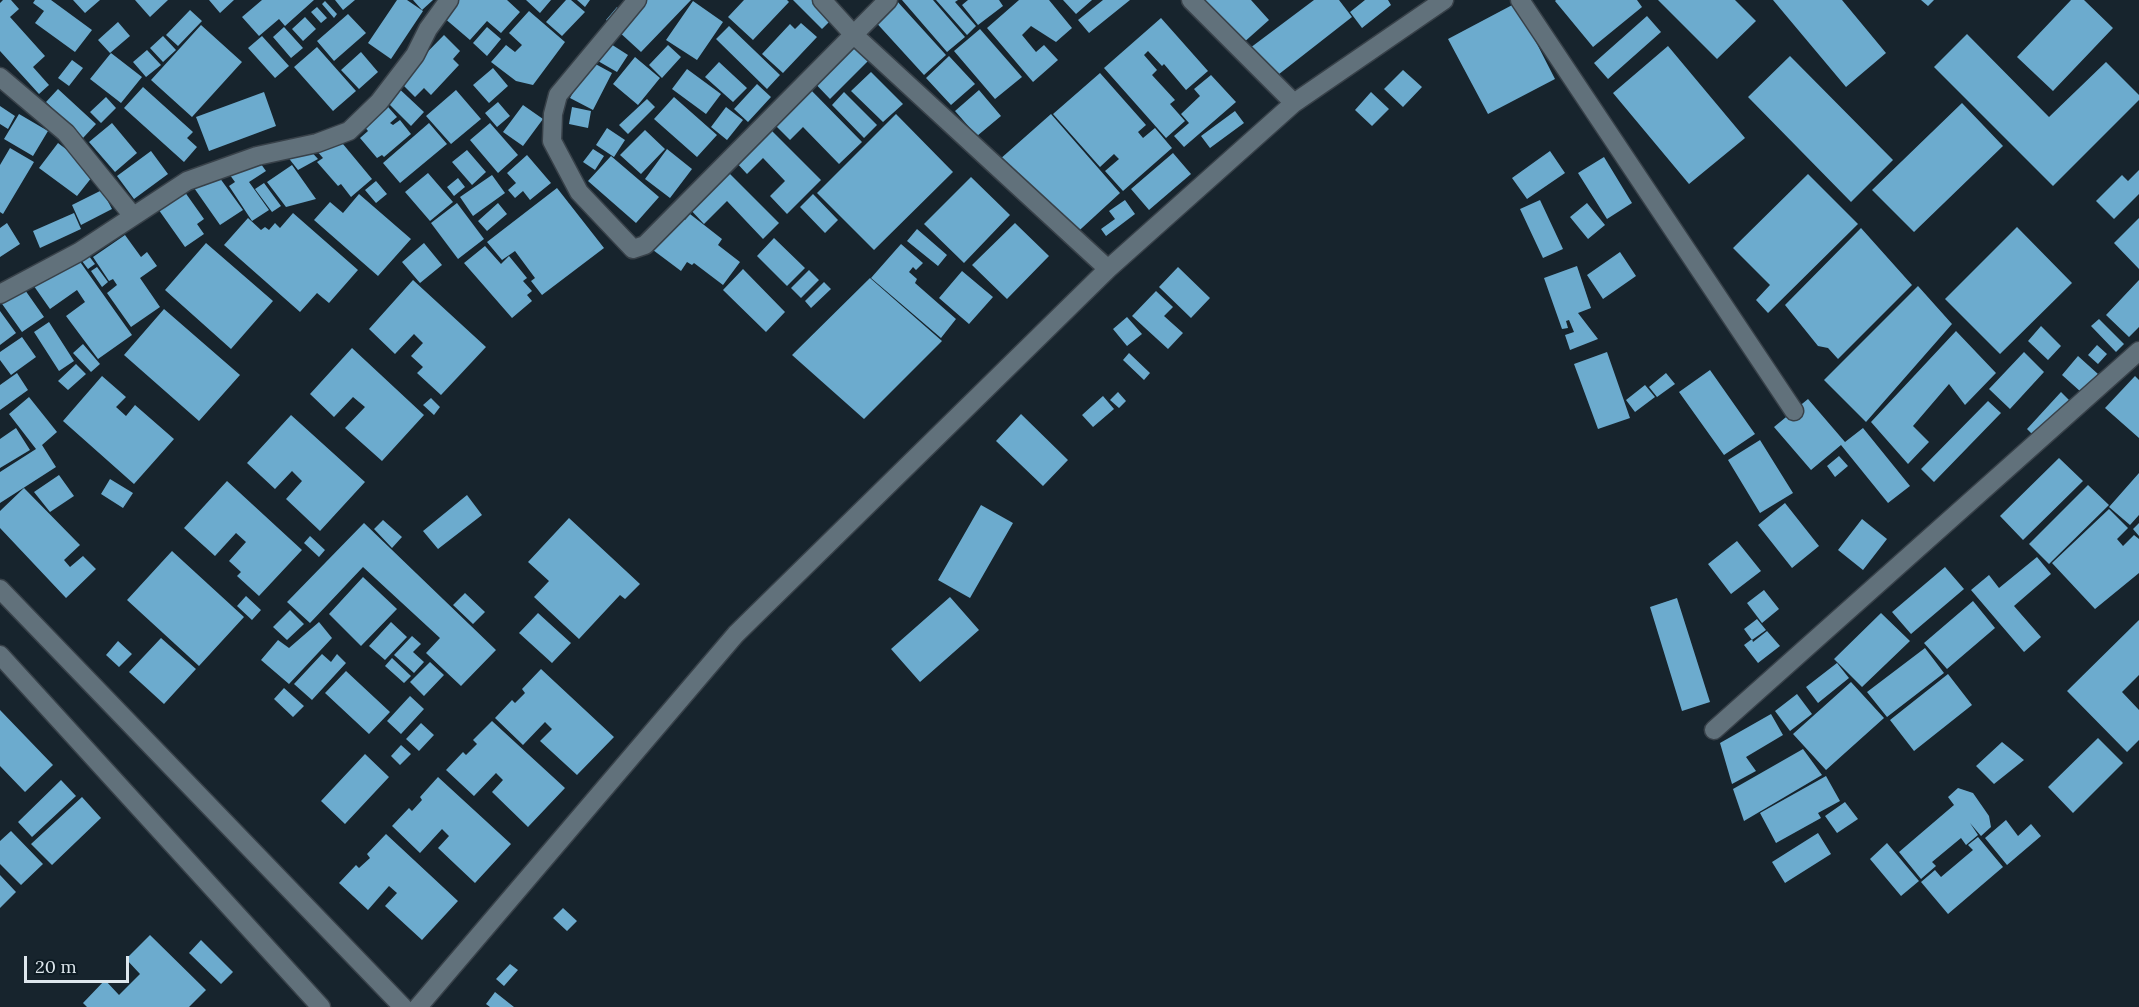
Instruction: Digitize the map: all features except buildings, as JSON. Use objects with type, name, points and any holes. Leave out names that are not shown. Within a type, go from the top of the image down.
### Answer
[{"type":"street","points":[[0,294],[79,252],[187,182],[257,156],[317,143],[349,131],[380,102],[415,55],[449,0]]},
{"type":"street","points":[[637,0],[558,95],[553,114],[552,141],[579,192],[633,249],[645,245],[888,0]]},
{"type":"street","points":[[822,0],[853,34],[1108,269]]},
{"type":"street","points":[[1191,0],[1294,103]]},
{"type":"street","points":[[418,1007],[736,634],[1108,269],[1294,103],[1444,0]]},
{"type":"street","points":[[1520,0],[1794,411]]},
{"type":"street","points":[[0,77],[66,133],[133,216]]},
{"type":"street","points":[[1714,730],[2139,351]]},
{"type":"street","points":[[0,589],[403,1007]]},
{"type":"street","points":[[3,664],[321,1007]]}]
